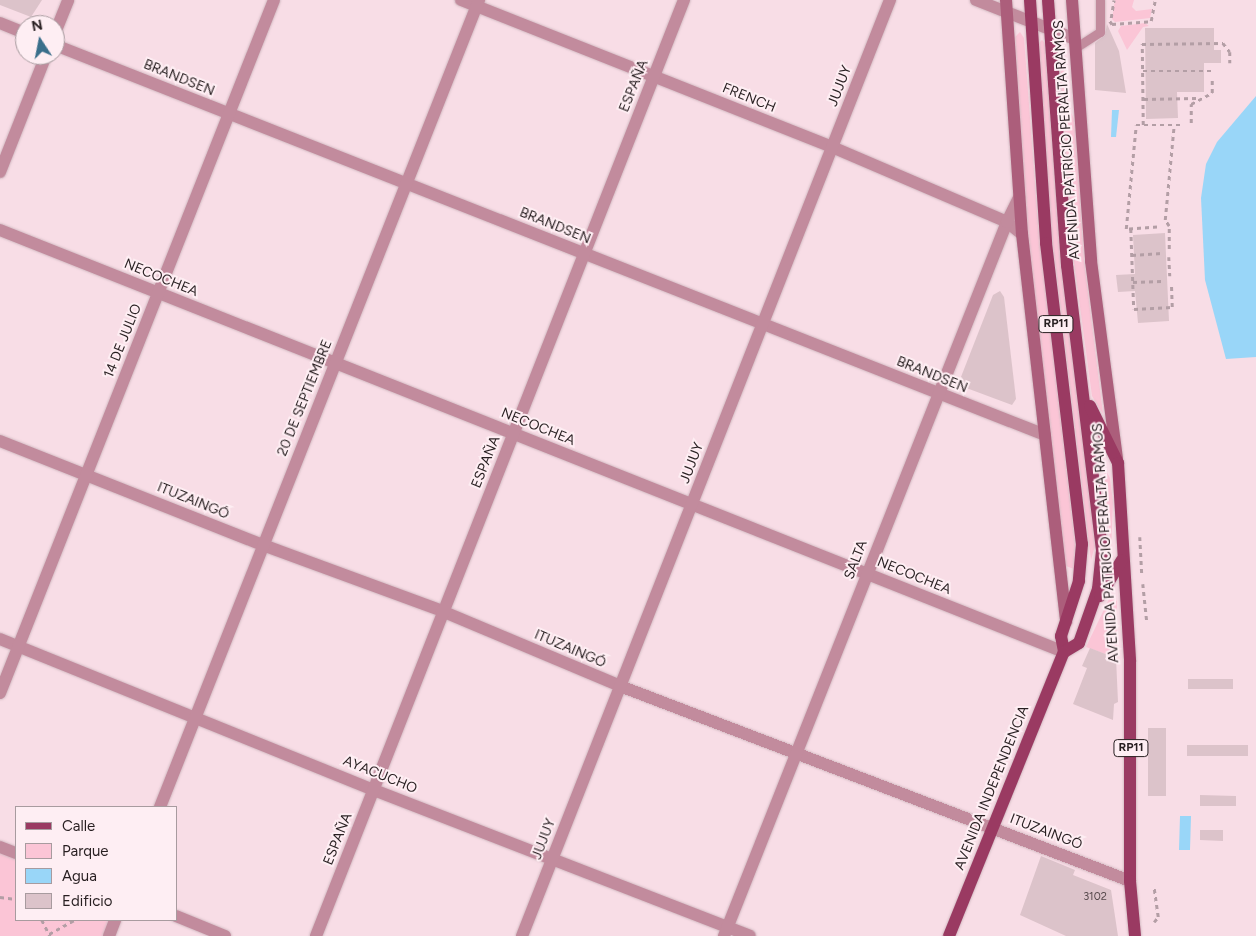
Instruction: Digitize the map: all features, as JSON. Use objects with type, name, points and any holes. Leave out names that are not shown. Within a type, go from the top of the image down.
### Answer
[{"type":"main road","name":"AVENIDA PATRICIO PERALTA RAMOS","points":[[1030,0],[1046,243],[1082,544],[1079,581],[1061,636],[1064,652],[1079,643],[1093,606],[1101,576],[1102,551],[1085,397],[1066,257],[1048,0]]},
{"type":"main road","name":"AVENIDA PATRICIO PERALTA RAMOS","points":[[1072,0],[1092,268],[1118,462],[1131,694],[1130,881],[1135,936]]},
{"type":"main road","name":"AVENIDA PATRICIO PERALTA RAMOS","points":[[1006,6],[1022,234],[1066,624]]},
{"type":"main road","points":[[1085,397],[1118,462]]},
{"type":"main road","points":[[1093,606],[1122,559]]},
{"type":"main road","name":"AVENIDA INDEPENDENCIA","points":[[949,936],[1064,652]]},
{"type":"street","points":[[62,15],[68,0]]},
{"type":"street","name":"14 DE JULIO","points":[[0,693],[274,0]]},
{"type":"street","name":"FRENCH","points":[[461,0],[477,3],[832,147],[1006,222],[1022,234]]},
{"type":"street","name":"ESPAÑA","points":[[316,936],[442,611],[684,0]]},
{"type":"street","name":"JUJUY","points":[[522,936],[890,0]]},
{"type":"street","points":[[976,0],[1006,6],[1031,22],[1075,43],[1100,32],[1100,0]]},
{"type":"street","name":"20 DE SEPTIEMBRE","points":[[160,806],[477,3]]},
{"type":"street","points":[[0,23],[15,29]]},
{"type":"street","name":"BRANDSEN","points":[[65,49],[1045,435]]},
{"type":"street","points":[[0,172],[42,65]]},
{"type":"street","name":"SALTA","points":[[726,931],[1006,222],[1019,197]]},
{"type":"street","name":"NECOCHEA","points":[[0,230],[1064,652]]},
{"type":"street","name":"ITUZAINGÓ","points":[[0,441],[263,545],[442,611],[620,686],[1130,881]]},
{"type":"street","name":"AYACUCHO","points":[[0,639],[195,716],[374,790],[552,858],[726,931],[750,936]]},
{"type":"street","points":[[0,847],[15,853]]},
{"type":"street","points":[[178,917],[225,936]]},
{"type":"street","points":[[109,936],[116,921]]},
{"type":"path","points":[[1111,21],[1114,0]]},
{"type":"path","points":[[1106,7],[1108,21],[1111,21],[1112,24],[1151,21],[1154,1]]},
{"type":"path","points":[[1143,125],[1142,44],[1223,43],[1230,52],[1230,63]]},
{"type":"path","points":[[1143,71],[1214,70]]},
{"type":"path","points":[[1191,123],[1191,104],[1212,93],[1212,79]]},
{"type":"path","points":[[1144,99],[1196,98]]},
{"type":"path","points":[[1157,227],[1126,229],[1136,125],[1183,125]]},
{"type":"path","points":[[1169,249],[1169,226],[1166,220],[1174,125]]},
{"type":"path","points":[[1131,228],[1134,310],[1172,307],[1171,284]]},
{"type":"path","points":[[1132,255],[1162,253]]},
{"type":"path","points":[[1169,257],[1170,276]]},
{"type":"path","points":[[1133,282],[1162,281]]},
{"type":"path","points":[[1140,537],[1142,574]]},
{"type":"path","points":[[1142,584],[1147,620]]},
{"type":"path","points":[[1154,887],[1158,917],[1154,922]]},
{"type":"path","points":[[0,897],[15,899]]},
{"type":"path","points":[[43,921],[50,935],[72,921]]},
{"type":"green space","points":[[1115,0],[1134,0],[1132,7],[1136,11],[1152,9],[1150,18],[1115,22],[1112,19]]},
{"type":"green space","points":[[1145,23],[1149,26],[1143,27],[1127,50],[1118,31],[1121,26]]},
{"type":"green space","points":[[1020,32],[1024,38],[1038,224],[1075,545],[1074,569],[1066,566],[1027,229],[1015,37]]},
{"type":"green space","points":[[1042,40],[1045,43],[1061,266],[1095,546],[1091,560],[1051,228],[1038,44]]},
{"type":"green space","points":[[1062,48],[1066,102],[1075,121],[1084,261],[1103,414],[1092,396],[1074,262],[1059,49]]},
{"type":"green space","points":[[1104,467],[1110,478],[1113,502],[1111,552]]},
{"type":"green space","points":[[1110,597],[1117,601],[1117,658],[1086,647]]},
{"type":"green space","points":[[0,846],[15,853],[15,921],[115,921],[109,936],[0,936]]},
{"type":"water","points":[[1256,96],[1256,357],[1226,359],[1205,280],[1201,198],[1206,164],[1217,142]]},
{"type":"water","points":[[1112,110],[1119,110],[1116,137],[1111,137]]},
{"type":"water","points":[[1180,816],[1191,816],[1190,850],[1179,850]]},
{"type":"building","points":[[0,0],[42,0],[32,15],[26,15],[0,5]]},
{"type":"building","points":[[1107,24],[1119,51],[1126,93],[1095,90],[1095,43],[1105,35]]},
{"type":"building","points":[[1145,28],[1214,28],[1214,50],[1221,50],[1221,63],[1204,63],[1204,92],[1177,92],[1178,118],[1146,119]]},
{"type":"building","points":[[1165,233],[1169,321],[1138,323],[1135,291],[1118,292],[1116,275],[1135,274],[1133,235]]},
{"type":"building","points":[[1000,291],[1004,297],[1016,399],[1012,405],[961,386],[959,382],[993,295]]},
{"type":"building","points":[[1090,648],[1116,658],[1118,702],[1114,704],[1113,720],[1073,704],[1087,668],[1082,666]]},
{"type":"building","points":[[1188,679],[1233,679],[1233,689],[1188,689]]},
{"type":"building","points":[[1148,728],[1166,728],[1166,796],[1148,796]]},
{"type":"building","points":[[1187,745],[1248,745],[1248,756],[1187,756]]},
{"type":"building","points":[[1200,795],[1236,796],[1236,806],[1200,806]]},
{"type":"building","points":[[1200,830],[1223,830],[1223,841],[1200,840]]},
{"type":"building","points":[[1041,856],[1075,870],[1073,875],[1111,890],[1118,936],[1066,936],[1020,915]]}]
